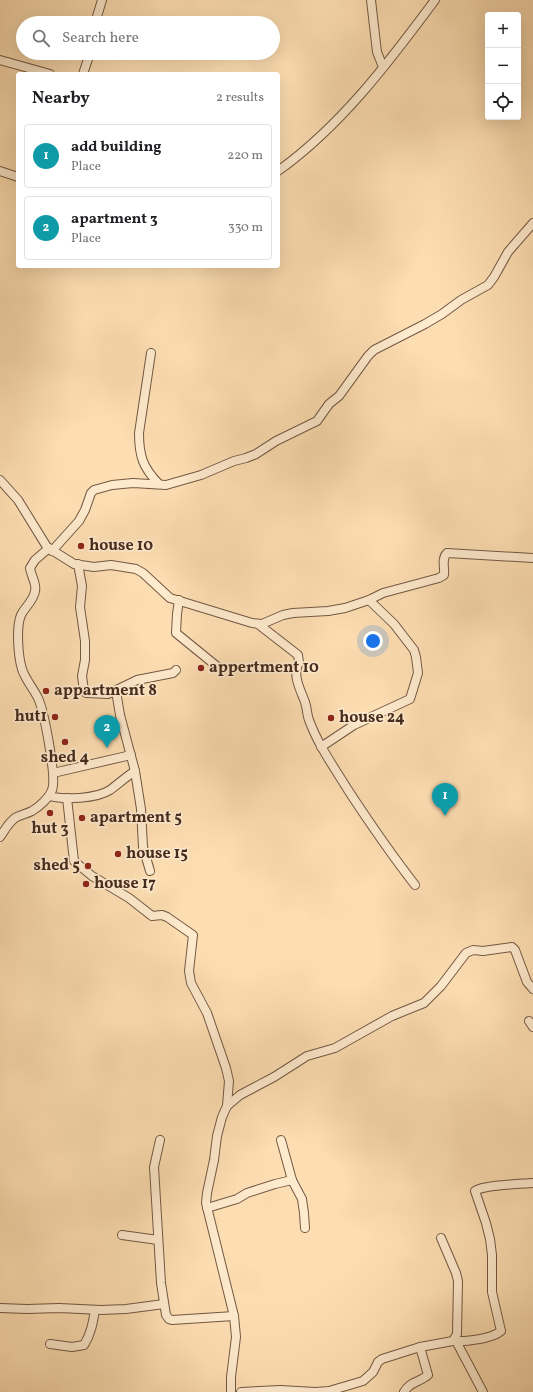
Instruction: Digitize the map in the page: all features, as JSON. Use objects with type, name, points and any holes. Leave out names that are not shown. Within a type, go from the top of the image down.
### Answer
[{"type":"street","points":[[98,16],[102,0]]},
{"type":"street","points":[[371,0],[377,52],[383,67]]},
{"type":"street","points":[[280,170],[295,159],[363,93],[435,0]]},
{"type":"street","points":[[0,60],[43,72]]},
{"type":"street","points":[[84,72],[88,60]]},
{"type":"street","points":[[0,171],[16,176]]},
{"type":"street","points":[[0,837],[12,820],[33,810],[49,796],[53,789],[54,781],[50,747],[38,698],[22,669],[19,654],[20,616],[35,591],[35,585],[30,568],[35,560],[51,550],[79,521],[91,493],[94,490],[112,485],[133,483],[166,485],[201,475],[234,461],[246,458],[276,441],[317,421],[329,404],[339,396],[374,350],[425,324],[461,300],[488,285],[508,252],[533,223]]},
{"type":"street","points":[[151,353],[140,426],[139,446],[141,457],[146,469],[159,484]]},
{"type":"street","points":[[0,480],[18,500],[51,550],[74,564],[94,566],[111,565],[136,569],[143,573],[170,598],[205,610],[258,624],[298,655],[299,662],[296,674],[297,682],[306,705],[309,721],[321,747],[392,856],[415,885]]},
{"type":"street","points":[[258,624],[293,613],[334,610],[369,600],[383,593],[438,578],[444,575],[445,568],[443,561],[444,556],[447,553],[533,558]]},
{"type":"street","points":[[78,564],[82,586],[80,607],[85,641],[85,660],[82,676],[84,691],[86,693],[108,694],[137,680],[173,673],[176,670]]},
{"type":"street","points":[[179,600],[176,614],[176,633],[219,668]]},
{"type":"street","points":[[321,747],[354,725],[410,699],[415,685],[418,673],[414,650],[394,624],[369,600]]},
{"type":"street","points":[[116,691],[120,715],[135,771],[143,847],[150,871]]},
{"type":"street","points":[[53,773],[131,755]]},
{"type":"street","points":[[49,796],[67,798],[87,796],[109,790],[135,771]]},
{"type":"street","points":[[67,798],[74,861],[92,876],[129,898],[152,916],[160,915],[167,917],[194,935],[189,971],[191,983],[207,1013],[229,1081],[227,1106],[222,1117],[217,1136],[207,1193],[207,1208],[234,1316],[236,1337],[231,1377],[231,1392]]},
{"type":"street","points":[[227,1106],[240,1094],[274,1077],[307,1056],[335,1048],[392,1016],[424,1003],[441,986],[466,954],[473,950],[483,951],[512,947],[515,950],[527,982],[533,988]]},
{"type":"street","points":[[160,1140],[154,1167],[158,1240],[164,1304],[167,1318],[172,1320],[234,1316]]},
{"type":"street","points":[[281,1140],[292,1180],[302,1199],[305,1228]]},
{"type":"street","points":[[207,1208],[237,1199],[248,1193],[275,1184],[292,1180]]},
{"type":"street","points":[[241,1392],[280,1390],[315,1392],[329,1391],[363,1381],[373,1372],[378,1362],[382,1359],[420,1347],[487,1337],[498,1333],[501,1330],[492,1292],[492,1255],[490,1239],[475,1191],[480,1189],[533,1183]]},
{"type":"street","points":[[122,1235],[158,1240]]},
{"type":"street","points":[[441,1238],[456,1272],[458,1281],[457,1334],[454,1341]]},
{"type":"street","points":[[0,1308],[59,1308],[95,1310],[126,1309],[164,1304]]},
{"type":"street","points":[[50,1344],[72,1347],[84,1345],[88,1339],[93,1324],[95,1310]]},
{"type":"street","points":[[454,1341],[483,1392]]},
{"type":"street","points":[[404,1392],[410,1384],[428,1375],[420,1347]]},
{"type":"place","name":"house 10","points":[[81,546]]},
{"type":"place","name":"appertment 10","points":[[201,668]]},
{"type":"place","name":"appartment 8","points":[[46,691]]},
{"type":"place","name":"hut1","points":[[55,717]]},
{"type":"place","name":"house 24","points":[[331,718]]},
{"type":"place","name":"shed 4","points":[[65,742]]},
{"type":"place","name":"apartment 3","points":[[107,748]]},
{"type":"place","name":"hut 3","points":[[50,813]]},
{"type":"place","name":"add building","points":[[445,816]]},
{"type":"place","name":"apartment 5","points":[[82,818]]},
{"type":"place","name":"house 15","points":[[118,854]]},
{"type":"place","name":"shed 5","points":[[88,866]]},
{"type":"place","name":"house 17","points":[[86,884]]}]
